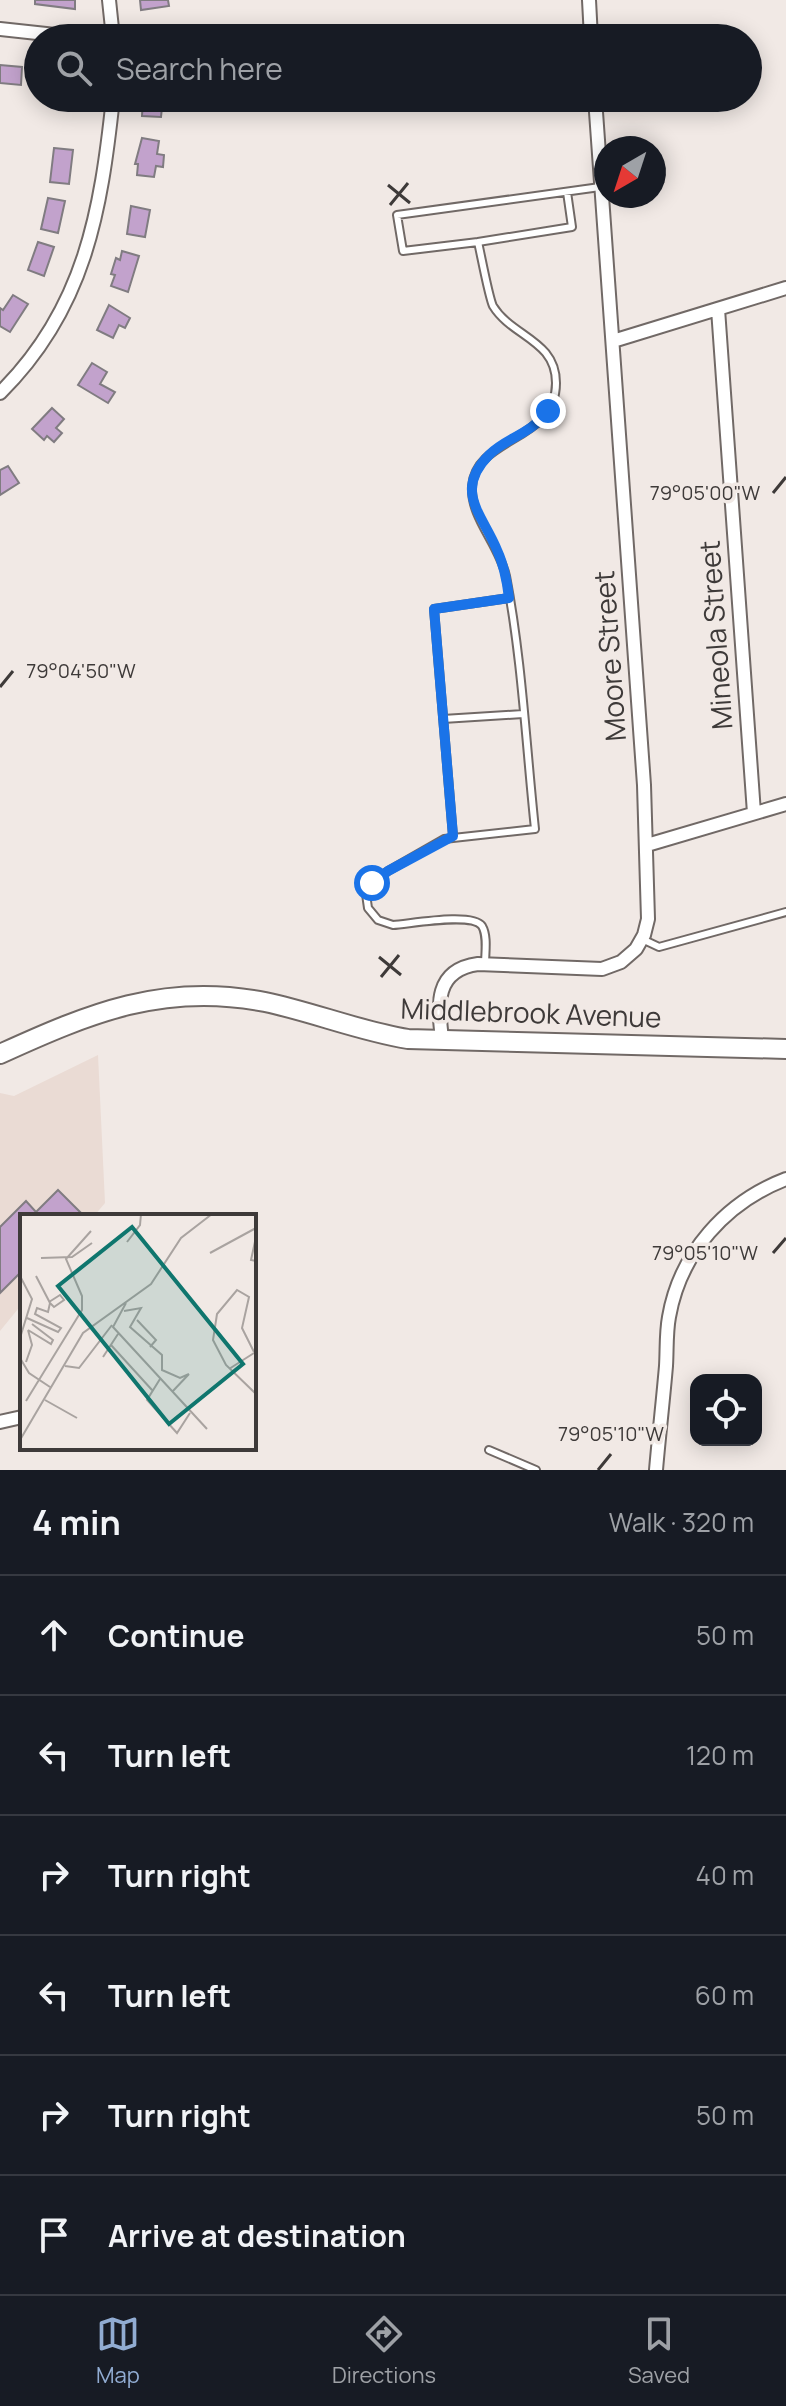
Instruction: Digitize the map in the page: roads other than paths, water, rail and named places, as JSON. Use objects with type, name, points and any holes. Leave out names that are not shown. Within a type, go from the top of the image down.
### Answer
[{"type":"main road","name":"Middlebrook Avenue","points":[[0,1054],[73,1021],[111,1008],[150,1000],[195,996],[266,1002],[408,1039],[786,1049]]},
{"type":"street","points":[[109,0],[112,24]]},
{"type":"street","points":[[589,0],[590,24]]},
{"type":"street","points":[[0,29],[24,32]]},
{"type":"street","points":[[0,393],[41,345],[81,271],[98,209],[111,112]]},
{"type":"street","name":"Moore Street","points":[[596,112],[598,136]]},
{"type":"street","name":"Moore Street","points":[[603,208],[647,845],[648,919],[642,939]]},
{"type":"street","points":[[613,341],[786,288]]},
{"type":"street","name":"Mineola Street","points":[[718,309],[754,813]]},
{"type":"street","points":[[647,845],[786,804]]},
{"type":"street","points":[[442,1039],[438,1003],[443,988],[460,970],[474,965],[602,969],[630,955],[642,939]]},
{"type":"street","points":[[656,1470],[668,1319],[684,1269],[701,1243],[725,1216],[744,1200],[786,1179]]},
{"type":"street","points":[[0,1422],[20,1417]]},
{"type":"lane","points":[[567,192],[572,227],[403,251],[397,215],[594,188]]},
{"type":"lane","points":[[478,242],[492,305],[546,352],[553,365],[556,384],[552,403],[541,420],[493,451],[479,467],[472,484],[477,512],[498,552],[509,598],[535,829],[453,836],[378,878],[368,888],[366,901],[372,914],[393,925],[475,920],[482,925],[485,937],[485,965]]},
{"type":"lane","points":[[453,836],[434,609],[509,598]]},
{"type":"lane","points":[[443,719],[523,714]]},
{"type":"lane","points":[[642,939],[659,947],[786,912]]},
{"type":"lane","points":[[489,1450],[536,1470]]}]
